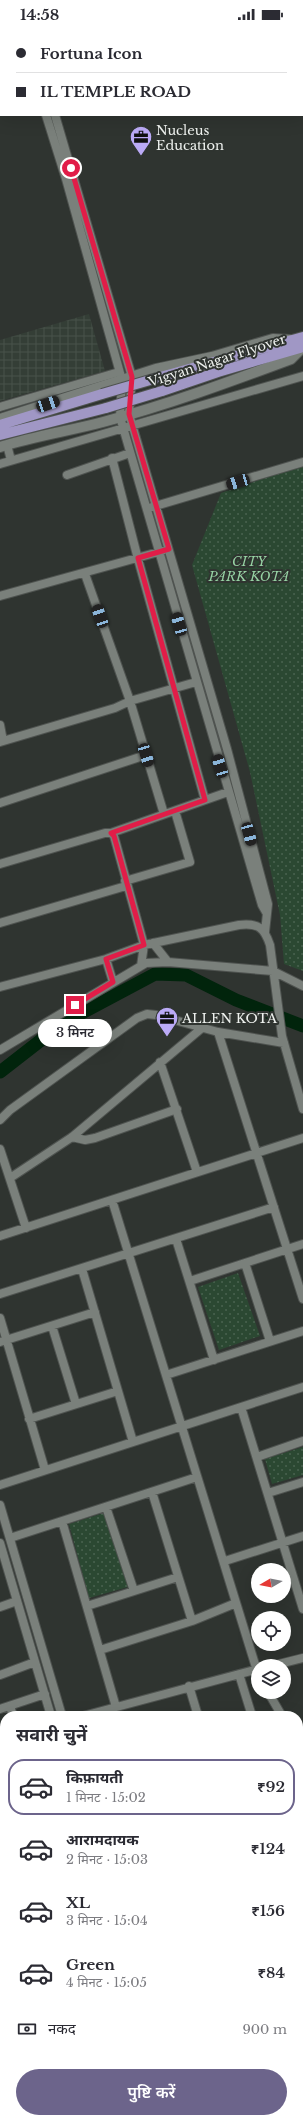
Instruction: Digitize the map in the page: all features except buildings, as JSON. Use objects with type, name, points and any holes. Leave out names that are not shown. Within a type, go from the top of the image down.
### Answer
[{"type":"main road","name":"Vigyan Nagar Flyover","points":[[0,425],[157,378],[303,337]]},
{"type":"main road","name":"Vigyan Nagar Flyover","points":[[0,435],[162,392],[218,372],[303,347]]},
{"type":"street","points":[[46,116],[124,376]]},
{"type":"street","points":[[55,116],[124,376],[124,416],[122,428],[228,792],[262,905],[266,912]]},
{"type":"street","points":[[0,406],[124,376],[212,357],[273,339],[290,340]]},
{"type":"street","points":[[11,460],[3,446],[124,416],[186,398],[291,359],[303,347]]},
{"type":"street","points":[[0,419],[124,376]]},
{"type":"street","points":[[0,464],[133,424],[303,376]]},
{"type":"street","points":[[124,416],[133,424],[229,757],[268,904],[266,912],[266,932],[270,945],[283,1040],[303,1108]]},
{"type":"street","points":[[67,475],[112,458],[130,453]]},
{"type":"street","points":[[112,458],[205,800]]},
{"type":"street","points":[[146,509],[303,462]]},
{"type":"street","points":[[0,596],[85,574],[169,549]]},
{"type":"street","points":[[85,574],[130,701],[164,814]]},
{"type":"street","points":[[0,725],[1,741],[115,708],[130,701],[196,682]]},
{"type":"street","points":[[0,803],[146,755]]},
{"type":"street","points":[[0,864],[105,833],[111,833],[228,792]]},
{"type":"street","points":[[0,923],[190,862],[175,811]]},
{"type":"street","points":[[111,833],[114,836],[125,883],[144,945],[140,966]]},
{"type":"street","points":[[0,987],[106,959],[144,945],[239,925],[253,924],[266,932]]},
{"type":"street","points":[[153,943],[168,962]]},
{"type":"street","points":[[106,959],[113,982]]},
{"type":"street","points":[[0,1050],[140,966],[151,962],[168,962],[273,971],[303,986]]},
{"type":"street","points":[[0,1120],[10,1110],[137,1018],[147,1014],[156,1014],[218,1032],[283,1040]]},
{"type":"street","points":[[10,1178],[72,1137],[202,1028]]},
{"type":"street","points":[[218,1032],[303,1299]]},
{"type":"street","points":[[160,1062],[197,1172]]},
{"type":"street","points":[[72,1137],[84,1140],[94,1138],[177,1109]]},
{"type":"street","points":[[0,1236],[303,1138]]},
{"type":"street","points":[[0,1149],[26,1228]]},
{"type":"street","points":[[112,1200],[197,1477],[225,1561],[236,1604],[253,1659]]},
{"type":"street","points":[[0,1294],[274,1207]]},
{"type":"street","points":[[176,1238],[214,1360]]},
{"type":"street","points":[[190,1281],[303,1244]]},
{"type":"street","points":[[244,1263],[270,1341]]},
{"type":"street","points":[[82,1268],[133,1442]]},
{"type":"street","points":[[3,1341],[95,1312]]},
{"type":"street","points":[[0,1318],[3,1341],[44,1470]]},
{"type":"street","points":[[52,1326],[76,1404]]},
{"type":"street","points":[[166,1375],[303,1331]]},
{"type":"street","points":[[0,1485],[303,1387]]},
{"type":"street","points":[[29,1419],[118,1391]]},
{"type":"street","points":[[241,1407],[303,1609]]},
{"type":"street","points":[[257,1457],[303,1441]]},
{"type":"street","points":[[10,1538],[197,1477]]},
{"type":"street","points":[[268,1493],[303,1482]]},
{"type":"street","points":[[152,1492],[192,1621]]},
{"type":"street","points":[[0,1505],[61,1711]]},
{"type":"street","points":[[106,1507],[134,1591]]},
{"type":"street","points":[[62,1521],[116,1707]]},
{"type":"street","points":[[225,1561],[303,1536]]},
{"type":"street","points":[[0,1543],[2,1560],[17,1601],[50,1711]]},
{"type":"street","points":[[87,1606],[178,1577]]},
{"type":"street","points":[[0,1608],[17,1601]]},
{"type":"street","points":[[100,1650],[192,1621],[236,1604]]},
{"type":"street","points":[[291,1661],[303,1658]]},
{"type":"street","points":[[0,1675],[35,1662]]},
{"type":"street","points":[[101,1711],[189,1686],[251,1672]]},
{"type":"street","points":[[239,1674],[250,1711]]},
{"type":"street","points":[[189,1686],[196,1711]]},
{"type":"street","points":[[0,1709],[45,1694]]},
{"type":"street","points":[[272,1699],[279,1711]]},
{"type":"street","points":[[10,1706],[12,1711]]},
{"type":"shaded area","points":[[89,314],[105,371],[0,401],[0,340]]},
{"type":"green space","name":"CITY PARK KOTA","points":[[303,465],[303,971],[284,964],[280,915],[250,772],[192,565],[221,493]]},
{"type":"green space","points":[[238,1273],[260,1336],[219,1350],[198,1287]]},
{"type":"green space","points":[[303,1447],[303,1475],[272,1484],[265,1459]]},
{"type":"green space","points":[[104,1513],[128,1587],[89,1598],[69,1524]]},
{"type":"waterway","points":[[0,1072],[63,1023],[155,974],[186,975],[236,1000],[303,1026]]},
{"type":"place","name":"Nucleus Education","points":[[141,156]]},
{"type":"place","name":"ALLEN KOTA","points":[[167,1038]]},
{"type":"route","points":[[71,168],[132,377],[129,414],[169,549],[138,558],[205,800],[111,833],[114,836],[126,886],[144,945],[106,959],[113,982],[75,1005]]}]
